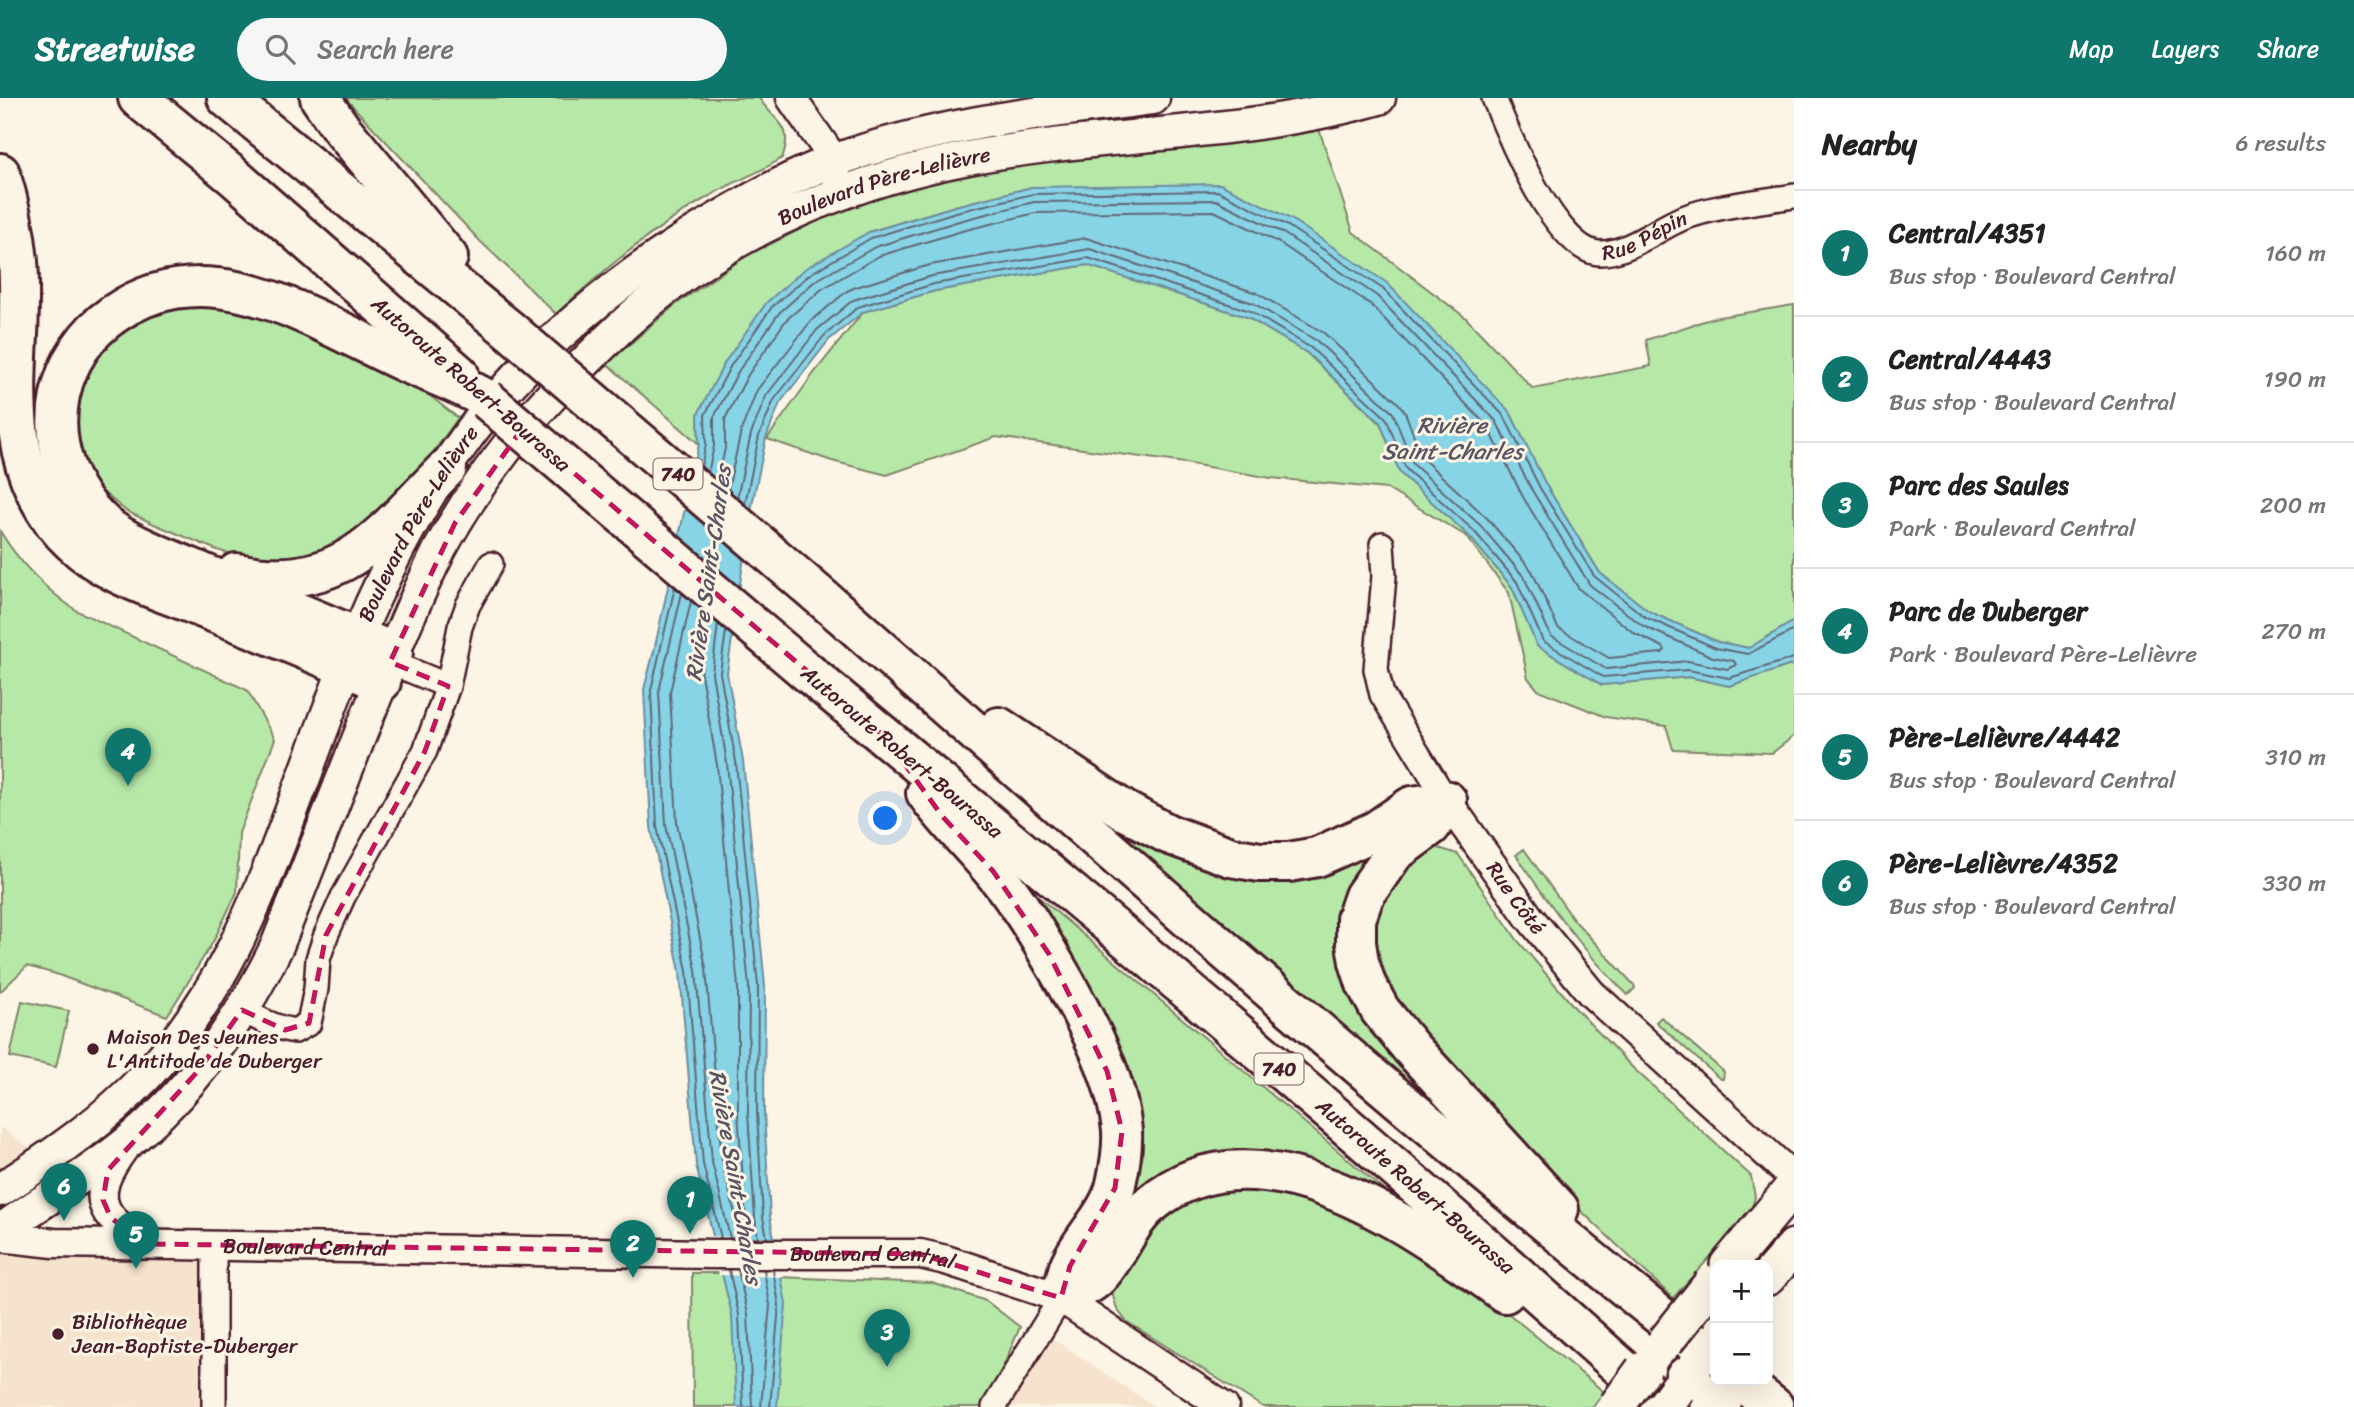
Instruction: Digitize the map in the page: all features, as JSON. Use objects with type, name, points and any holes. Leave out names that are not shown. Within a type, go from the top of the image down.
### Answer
[{"type":"highway","name":"Autoroute Robert-Bourassa","points":[[138,98],[233,176],[473,389],[1162,967],[1568,1319],[1693,1392]]},
{"type":"highway","name":"740","points":[[227,98],[507,328],[849,621],[1180,913],[1417,1116],[1632,1293],[1693,1392]]},
{"type":"highway","points":[[310,98],[330,112],[507,328]]},
{"type":"highway","points":[[0,173],[12,212],[18,263],[16,386],[19,437],[29,476],[47,511],[72,543],[111,571],[388,665]]},
{"type":"highway","points":[[352,652],[176,561],[122,537],[94,514],[78,496],[58,444],[60,395],[76,352],[105,319],[128,304],[152,294],[207,287],[248,293],[308,314],[404,362],[473,389]]},
{"type":"highway","points":[[176,561],[264,579],[295,578],[322,571],[349,560],[371,544],[447,468]]},
{"type":"highway","points":[[947,707],[1004,729],[1105,799],[1168,834],[1231,857],[1260,862],[1289,862],[1317,857],[1377,830],[1412,806],[1447,801]]},
{"type":"highway","points":[[886,738],[942,816],[993,871],[1021,909],[1086,1022],[1107,1070],[1122,1131],[1121,1158],[1115,1188],[1101,1217],[1070,1266],[1061,1298]]},
{"type":"highway","points":[[1447,801],[1432,827],[1394,853],[1364,896],[1356,919],[1356,943],[1366,984],[1380,1010],[1411,1048],[1535,1182],[1632,1293]]},
{"type":"highway","points":[[1061,1298],[1097,1279],[1130,1228],[1150,1205],[1174,1189],[1195,1179],[1215,1174],[1264,1172],[1302,1178],[1345,1194],[1425,1240],[1518,1302],[1568,1319]]},
{"type":"highway","points":[[1747,1386],[1774,1407]]},
{"type":"main road","name":"Boulevard Père-Lelièvre","points":[[0,1189],[74,1139],[125,1097],[173,1044],[217,982],[257,900],[352,652],[402,542],[447,468],[486,412],[535,358],[612,290],[648,263],[752,199],[831,161],[953,126],[1153,98]]},
{"type":"main road","name":"Boulevard Père-Lelièvre","points":[[0,1231],[129,1142],[198,1071],[242,1010],[277,946],[388,665],[440,549],[475,492],[514,439],[560,387],[620,328],[676,282],[731,245],[770,224],[843,193],[962,160],[1108,140],[1238,127],[1345,108],[1379,98]]},
{"type":"main road","points":[[1732,1260],[1794,1186]]},
{"type":"main road","points":[[1773,1271],[1794,1247]]},
{"type":"main road","points":[[1616,1407],[1710,1286]]},
{"type":"main road","points":[[1693,1392],[1710,1352]]},
{"type":"street","points":[[791,98],[826,148],[843,193]]},
{"type":"street","name":"Rue Pépin","points":[[1494,98],[1527,175],[1562,228],[1573,242],[1597,253],[1616,251],[1684,218],[1722,208],[1794,196]]},
{"type":"street","name":"Rue Côté","points":[[1382,544],[1384,576],[1377,669],[1382,695],[1447,801],[1536,926],[1591,992],[1616,1018],[1794,1178]]},
{"type":"street","points":[[242,1010],[285,1030],[295,1031],[309,1023],[316,989],[318,959],[326,935],[343,897],[425,751],[448,686],[460,627],[468,605],[491,564]]},
{"type":"street","points":[[388,665],[448,686]]},
{"type":"street","points":[[129,1142],[108,1170],[103,1185],[103,1200],[111,1218],[147,1244]]},
{"type":"street","name":"Boulevard Central","points":[[0,1237],[54,1243],[711,1254],[920,1254],[947,1260],[1061,1298],[1224,1407]]},
{"type":"street","points":[[214,1244],[214,1407]]},
{"type":"street","points":[[994,1407],[1061,1298]]},
{"type":"highlighted area","points":[[522,429],[886,738],[942,816],[993,871],[1049,954],[1107,1071],[1122,1131],[1115,1188],[1070,1266],[1061,1298],[920,1254],[147,1244],[111,1218],[103,1200],[108,1170],[198,1071],[242,1010],[285,1030],[309,1023],[326,935],[425,751],[448,686],[390,662],[455,523]]},
{"type":"shaded area","points":[[0,1127],[46,1159],[0,1190]]},
{"type":"shaded area","points":[[0,1237],[227,1242],[226,1407],[0,1407]]},
{"type":"shaded area","points":[[1049,1336],[1155,1407],[1010,1407]]},
{"type":"green space","points":[[345,98],[759,98],[781,125],[786,138],[782,158],[715,193],[652,233],[612,264],[556,314],[479,240]]},
{"type":"green space","points":[[1319,129],[1353,232],[1466,318],[1533,389],[1651,366],[1646,340],[1713,318],[1794,305],[1794,621],[1749,648],[1718,642],[1650,612],[1600,573],[1546,485],[1510,412],[1032,187],[955,206],[869,232],[698,414],[699,444],[607,364],[675,305],[746,256],[850,205],[1025,158]]},
{"type":"green space","points":[[1087,265],[1247,317],[1307,353],[1380,423],[1400,473],[1469,536],[1512,587],[1537,646],[1602,685],[1689,677],[1729,686],[1794,664],[1794,736],[1772,753],[1673,749],[1666,726],[1606,717],[1538,690],[1528,678],[1509,593],[1466,536],[1387,489],[1271,478],[1185,463],[996,437],[887,475],[832,461],[767,439],[814,373],[863,312],[935,291]]},
{"type":"green space","points":[[201,303],[263,315],[343,351],[429,395],[458,418],[412,481],[380,515],[341,542],[313,554],[283,561],[251,560],[217,550],[154,524],[126,511],[97,487],[81,459],[71,428],[84,369],[134,317]]},
{"type":"green space","points":[[0,531],[34,576],[77,611],[247,690],[275,739],[239,833],[237,892],[213,942],[167,1016],[56,974],[27,966],[0,992]]},
{"type":"green space","points":[[1113,815],[1177,849],[1377,841],[1348,916],[1454,1124],[1108,823]]},
{"type":"green space","points":[[1432,846],[1458,854],[1518,941],[1575,1008],[1633,1068],[1751,1176],[1755,1197],[1750,1213],[1673,1298],[1557,1188],[1381,994],[1367,934],[1382,885]]},
{"type":"green space","points":[[1524,849],[1574,920],[1634,985],[1635,988],[1628,995],[1582,945],[1542,892],[1516,855]]},
{"type":"green space","points":[[1034,893],[1397,1201],[1266,1164],[1125,1221],[1129,1185],[1028,899]]},
{"type":"green space","points":[[22,1001],[69,1011],[56,1067],[10,1057]]},
{"type":"green space","points":[[1661,1017],[1724,1072],[1723,1079],[1656,1022]]},
{"type":"green space","points":[[1219,1183],[1300,1190],[1464,1277],[1604,1392],[1593,1407],[1263,1407],[1126,1321],[1117,1309],[1113,1296],[1113,1280],[1150,1220]]},
{"type":"green space","points":[[692,1273],[727,1273],[738,1315],[741,1407],[693,1407]]},
{"type":"green space","points":[[778,1277],[932,1283],[986,1301],[1020,1327],[986,1407],[767,1407]]},
{"type":"water","name":"Rivière Saint-Charles","points":[[1220,184],[1291,219],[1387,283],[1510,412],[1546,485],[1600,573],[1650,612],[1718,642],[1749,648],[1794,621],[1794,664],[1729,686],[1689,677],[1602,685],[1537,646],[1512,587],[1469,536],[1400,473],[1380,422],[1307,353],[1247,317],[1087,265],[935,291],[863,312],[829,340],[780,403],[766,438],[750,515],[727,673],[743,761],[765,986],[764,1113],[770,1217],[786,1304],[777,1407],[736,1407],[732,1315],[696,1165],[680,972],[651,827],[644,689],[699,444],[698,414],[725,362],[767,302],[806,268],[869,232],[955,206],[1032,187]]},
{"type":"pier","points":[[710,1236],[778,1238],[784,1277],[719,1275]]},
{"type":"place","name":"Parc de Duberger","points":[[128,786]]},
{"type":"place","name":"Maison Des Jeunes L'Antitode de Duberger","points":[[93,1049]]},
{"type":"place","name":"Père-Lelièvre/4352","points":[[64,1221]]},
{"type":"place","name":"Central/4351","points":[[690,1234]]},
{"type":"place","name":"Père-Lelièvre/4442","points":[[136,1269]]},
{"type":"place","name":"Central/4443","points":[[633,1278]]},
{"type":"place","name":"Bibliothèque Jean-Baptiste-Duberger","points":[[58,1334]]},
{"type":"place","name":"Parc des Saules","points":[[887,1367]]}]
